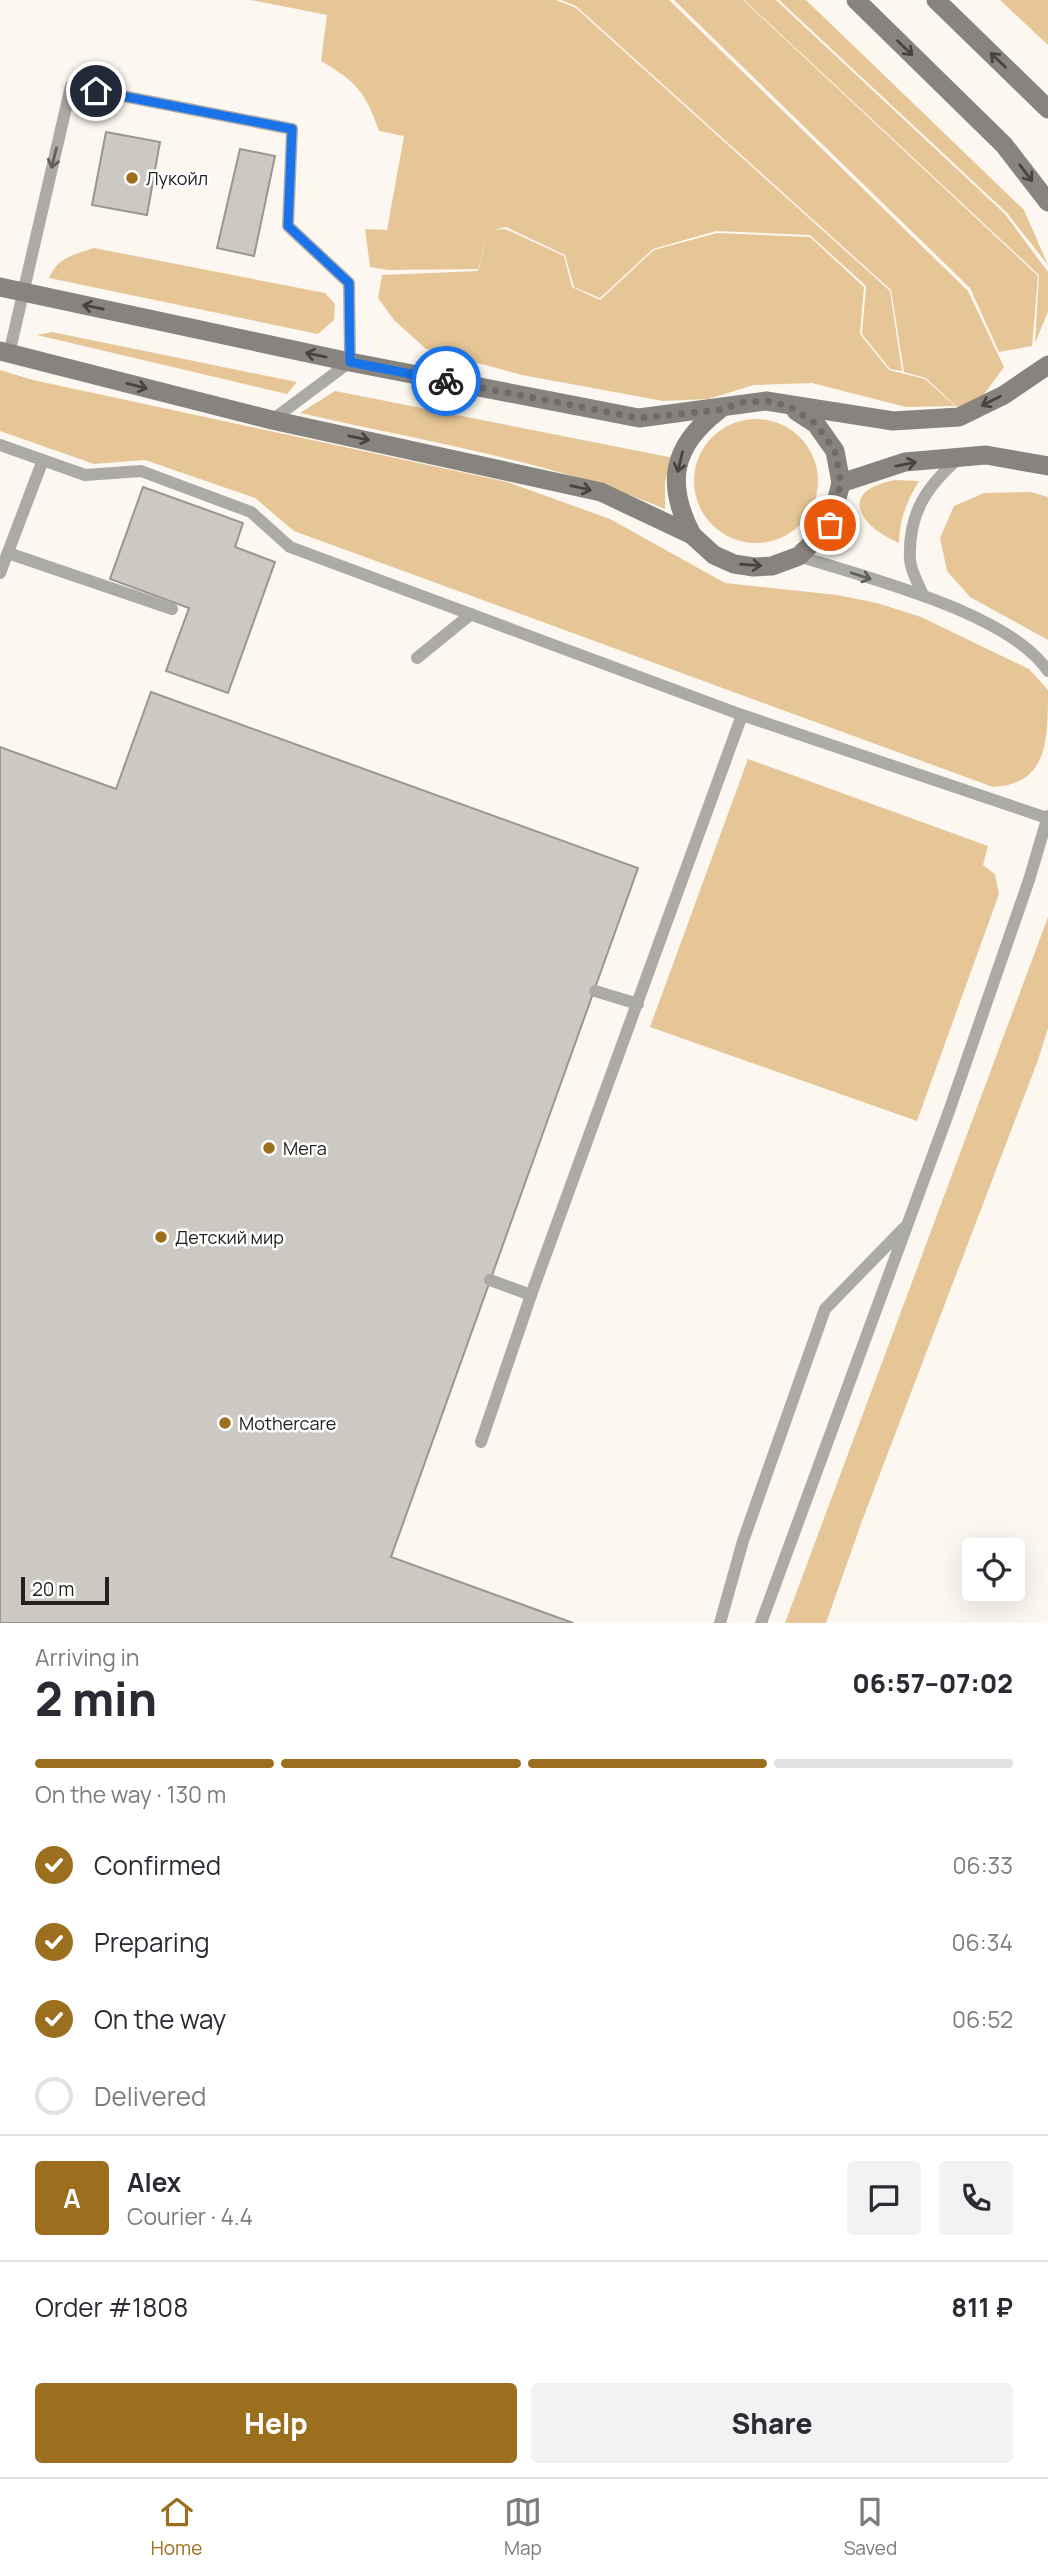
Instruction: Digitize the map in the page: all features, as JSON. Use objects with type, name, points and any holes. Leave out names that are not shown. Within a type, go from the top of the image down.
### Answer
[{"type":"main road","points":[[856,0],[1004,145],[1048,202]]},
{"type":"main road","points":[[936,0],[1048,109]]},
{"type":"main road","points":[[0,287],[350,362],[639,418],[720,410],[754,401],[893,421],[959,418],[1004,395],[1048,365]]},
{"type":"main road","points":[[4,353],[272,420],[601,492],[692,535],[715,555],[734,564],[772,566],[799,556],[830,525],[841,483],[835,451],[816,424],[789,406]]},
{"type":"main road","points":[[692,535],[679,509],[675,480],[681,452],[697,427],[720,410]]},
{"type":"main road","points":[[841,483],[905,463],[986,455],[1048,466]]},
{"type":"lane","points":[[4,353],[71,86],[292,129],[288,226],[349,283],[350,362],[272,420]]},
{"type":"lane","points":[[0,445],[85,474],[141,471],[188,487],[251,512],[290,547],[742,715],[1048,817],[1029,880],[907,1225],[761,1623]]},
{"type":"lane","points":[[923,596],[910,561],[914,519],[932,482],[959,458]]},
{"type":"lane","points":[[0,573],[43,460]]},
{"type":"lane","points":[[8,553],[172,609]]},
{"type":"lane","points":[[799,556],[923,596],[1009,635],[1048,671]]},
{"type":"lane","points":[[417,658],[471,614]]},
{"type":"lane","points":[[481,1441],[531,1295],[742,715]]},
{"type":"lane","points":[[595,991],[638,1004]]},
{"type":"lane","points":[[720,1623],[743,1541],[825,1309],[907,1225]]},
{"type":"lane","points":[[490,1280],[531,1295]]},
{"type":"shaded area","points":[[251,0],[556,0],[576,8],[890,291],[902,371],[890,369],[862,334],[866,286],[810,235],[716,231],[653,249],[600,298],[574,287],[565,255],[506,227],[493,230],[505,229],[564,256],[572,287],[600,300],[654,250],[717,233],[810,237],[864,287],[860,334],[889,370],[925,379],[955,406],[906,407],[812,383],[754,385],[708,399],[663,401],[522,375],[426,349],[394,320],[378,298],[382,275],[478,271],[489,230],[478,269],[388,270],[370,267],[365,229],[387,230],[404,136],[379,131],[358,89],[343,75],[321,61],[327,15]]},
{"type":"shaded area","points":[[561,0],[669,0],[968,291],[1004,367],[982,397],[958,408],[926,378],[904,372],[891,290],[576,6]]},
{"type":"shaded area","points":[[674,0],[743,0],[1038,276],[1032,346],[999,352],[970,288]]},
{"type":"shaded area","points":[[744,0],[776,0],[1005,214],[1048,272],[1048,312],[1035,343],[1039,275]]},
{"type":"shaded area","points":[[779,0],[806,0],[1024,210],[1048,265],[1007,213]]},
{"type":"shaded area","points":[[1000,0],[1048,0],[1048,45]]},
{"type":"shaded area","points":[[94,248],[325,293],[335,304],[334,320],[318,334],[49,278],[62,261]]},
{"type":"shaded area","points":[[52,332],[297,382],[287,394],[37,335]]},
{"type":"shaded area","points":[[0,370],[33,380],[507,482],[610,519],[725,583],[837,595],[877,603],[921,617],[1029,669],[1048,690],[1047,726],[1041,756],[1035,768],[1025,778],[993,787],[294,531],[255,498],[145,460],[94,464],[0,431]]},
{"type":"shaded area","points":[[335,391],[674,458],[665,481],[665,509],[621,492],[531,464],[300,413]]},
{"type":"shaded area","points":[[756,419],[780,424],[800,437],[813,457],[818,481],[813,505],[800,525],[780,538],[756,543],[732,538],[712,525],[699,505],[694,481],[699,457],[712,437],[732,424]]},
{"type":"shaded area","points":[[895,480],[919,481],[904,511],[899,543],[873,528],[860,509],[860,500],[866,492],[877,485]]},
{"type":"shaded area","points":[[1031,492],[1048,497],[1048,640],[970,597],[947,571],[940,538],[954,506],[984,493]]},
{"type":"shaded area","points":[[748,759],[988,846],[983,865],[995,874],[999,894],[917,1121],[650,1027]]},
{"type":"shaded area","points":[[1048,917],[1048,1028],[1038,1060],[862,1521],[826,1623],[785,1623]]},
{"type":"building","points":[[106,132],[160,142],[147,215],[92,205]]},
{"type":"building","points":[[240,149],[275,156],[254,256],[217,248]]},
{"type":"building","points":[[143,487],[243,523],[235,547],[275,562],[228,693],[166,671],[189,608],[110,579]]},
{"type":"building","name":"Мега","points":[[151,692],[638,868],[391,1557],[573,1623],[0,1623],[0,747],[116,789]]},
{"type":"way so far","points":[[446,381],[639,418],[720,410],[743,402],[766,401],[789,406],[816,424],[835,451],[841,483],[830,525]]},
{"type":"place","name":"Лукойл","points":[[132,178]]},
{"type":"place","name":"Мега","points":[[269,1148]]},
{"type":"place","name":"Детский мир","points":[[161,1237]]},
{"type":"place","name":"Mothercare","points":[[225,1423]]},
{"type":"route","points":[[96,91],[292,129],[288,226],[349,283],[350,362],[446,381]]}]
